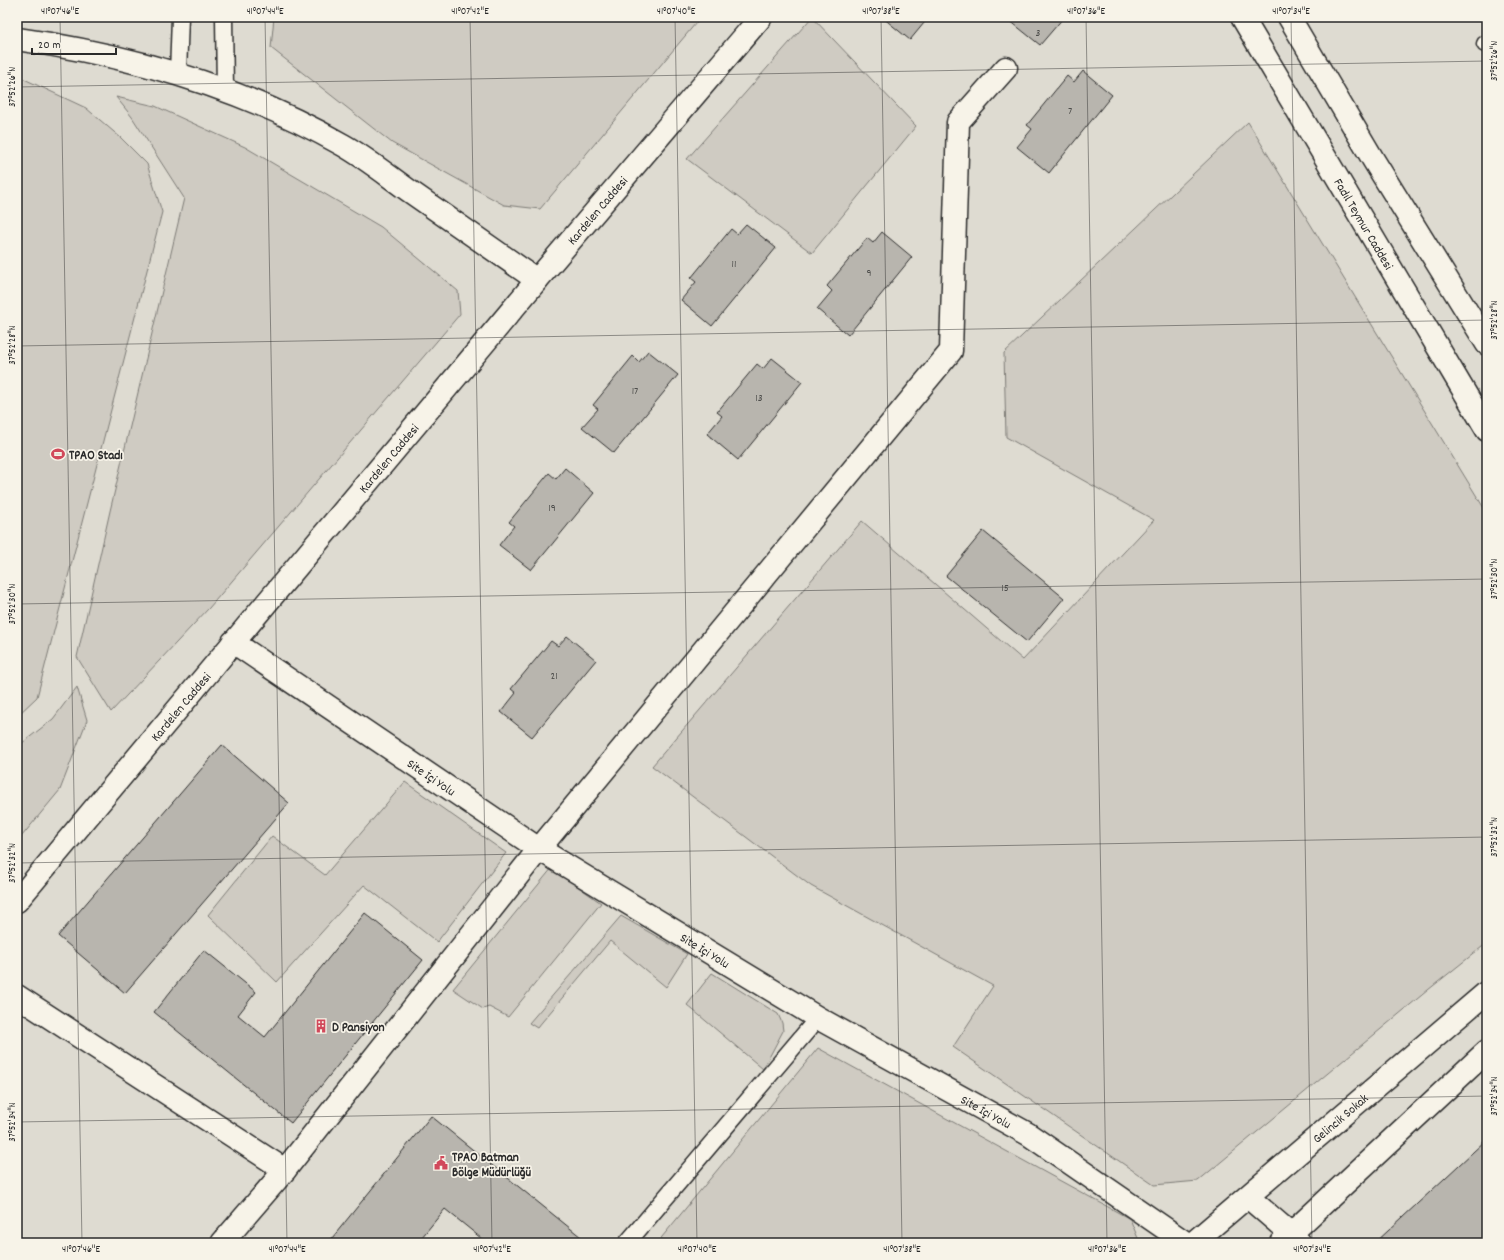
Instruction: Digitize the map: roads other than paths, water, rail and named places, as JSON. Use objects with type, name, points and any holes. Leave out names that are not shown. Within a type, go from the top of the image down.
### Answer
[{"type":"street","name":"Kardelen Caddesi","points":[[17,900],[537,280],[761,17]]},
{"type":"street","name":"Fadıl Teymur Caddesi","points":[[1242,17],[1487,430]]},
{"type":"street","points":[[1289,17],[1374,160],[1487,344]]},
{"type":"street","points":[[17,39],[111,56],[178,74],[235,93],[285,115],[344,146],[537,280]]},
{"type":"street","points":[[222,1243],[285,1170],[539,849],[951,351],[958,122],[1006,68]]},
{"type":"street","name":"Site İçi Yolu","points":[[233,642],[539,849],[818,1018],[1028,1134],[1186,1243]]},
{"type":"street","name":"Gelincik Sokak","points":[[1193,1243],[1487,992]]},
{"type":"street","points":[[17,996],[285,1170]]},
{"type":"street","points":[[1248,1197],[1291,1240],[1487,1050]]},
{"type":"lane","points":[[178,74],[180,17]]},
{"type":"lane","points":[[224,17],[226,90]]},
{"type":"lane","points":[[627,1243],[818,1018]]},
{"type":"place","name":"TPAO Stadı","points":[[58,454]]},
{"type":"place","name":"D Pansiyon","points":[[321,1026]]},
{"type":"place","name":"TPAO Batman Bölge Müdürlüğü","points":[[441,1163]]}]
